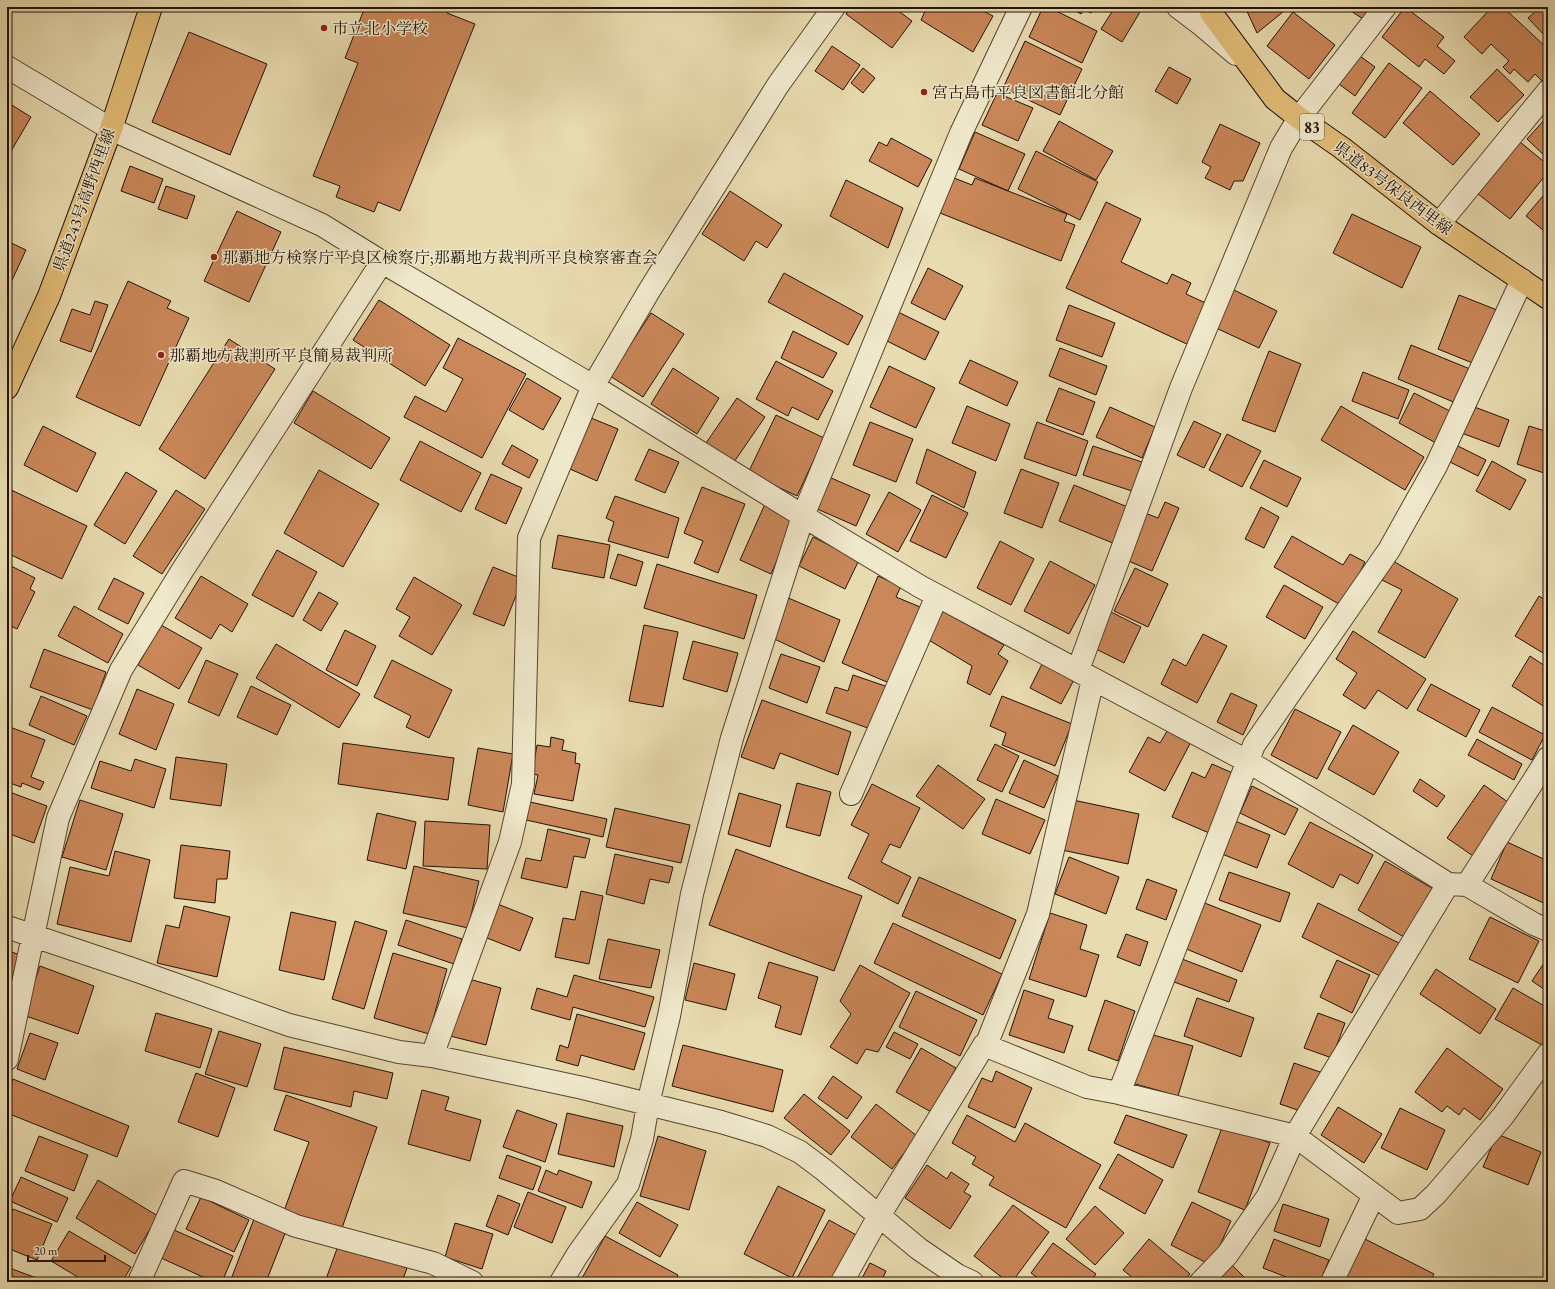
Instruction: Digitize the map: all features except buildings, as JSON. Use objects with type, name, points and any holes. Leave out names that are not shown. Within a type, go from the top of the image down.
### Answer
[{"type":"main road","name":"県道243号高野西里線","points":[[7,388],[49,296],[111,129],[151,7]]},
{"type":"main road","name":"県道83号保良西里線","points":[[1209,7],[1212,14],[1247,63],[1275,99],[1342,148],[1439,224],[1548,298]]},
{"type":"street","points":[[432,1056],[510,842],[523,784],[529,538],[593,386],[649,291],[778,84],[834,7]]},
{"type":"street","points":[[561,1282],[578,1254],[628,1184],[642,1139],[648,1104],[669,1016],[692,894],[732,738],[803,516],[961,133],[1021,7]]},
{"type":"street","points":[[1178,7],[1247,63]]},
{"type":"street","points":[[842,1282],[879,1216],[984,1045],[987,1043],[1038,914],[1086,675],[1181,388],[1281,148],[1299,118],[1385,7]]},
{"type":"street","points":[[7,67],[111,129],[322,225],[593,386],[803,516],[937,596],[1247,761],[1457,885],[1548,930]]},
{"type":"street","points":[[1439,224],[1548,90]]},
{"type":"street","points":[[7,1059],[58,818],[120,670],[182,571],[382,262]]},
{"type":"street","points":[[1119,1093],[1254,746],[1389,550],[1436,466],[1522,280]]},
{"type":"street","points":[[851,794],[937,596]]},
{"type":"street","points":[[1201,1282],[1227,1255],[1268,1196],[1295,1136],[1457,885],[1548,758]]},
{"type":"street","points":[[7,927],[132,969],[289,1025],[399,1052],[432,1056],[583,1088],[721,1122],[767,1136],[800,1152],[824,1170],[919,1249],[957,1275],[972,1282]]},
{"type":"street","points":[[984,1045],[1087,1087],[1119,1093],[1295,1136],[1398,1213],[1420,1209],[1436,1194],[1503,1116],[1548,1054]]},
{"type":"street","points":[[139,1282],[184,1181],[216,1191],[296,1226],[433,1263],[472,1282]]},
{"type":"street","points":[[1332,1282],[1374,1195]]},
{"type":"place","name":"市立北小学校","points":[[324,28]]},
{"type":"place","name":"宮古島市平良図書館北分館","points":[[924,92]]},
{"type":"place","name":"那覇地方検察庁平良区検察庁;那覇地方裁判所平良検察審査会","points":[[214,257]]},
{"type":"place","name":"那覇地方裁判所平良簡易裁判所","points":[[161,355]]}]
